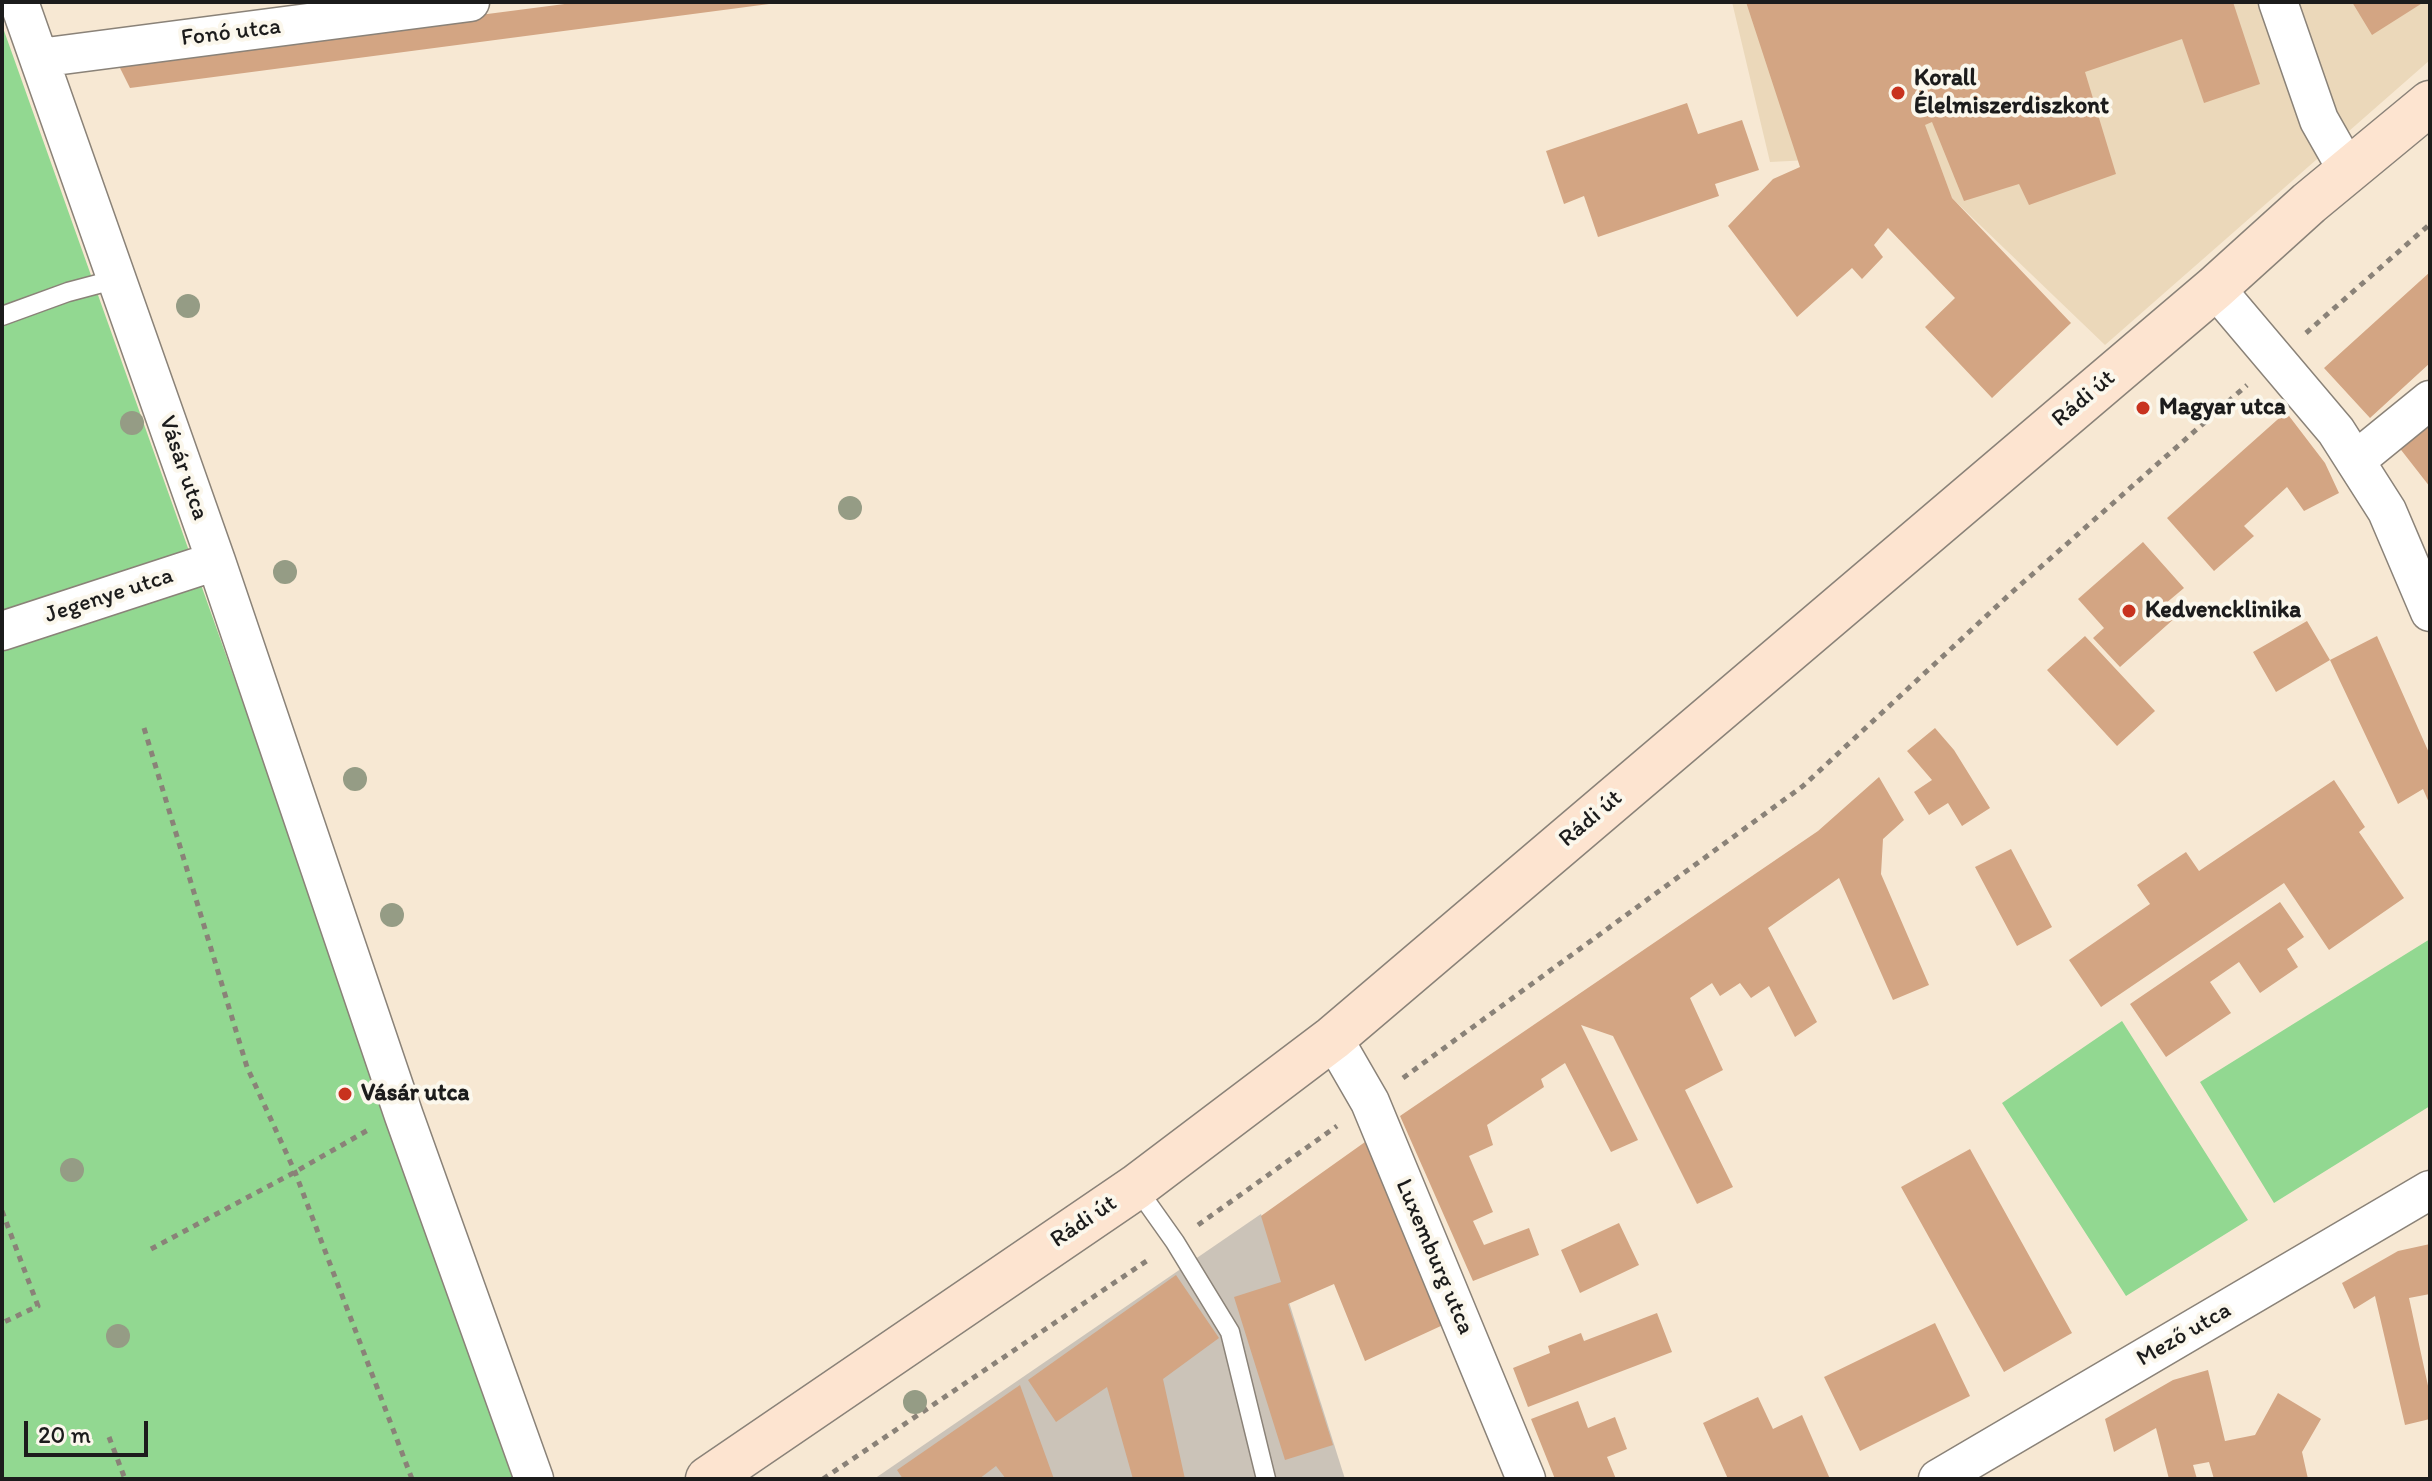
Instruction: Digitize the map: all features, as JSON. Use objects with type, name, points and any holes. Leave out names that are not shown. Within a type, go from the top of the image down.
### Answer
[{"type":"street","name":"Vásár utca","points":[[19,2],[216,561],[404,1116],[534,1479]]},
{"type":"street","name":"Fonó utca","points":[[39,58],[470,2]]},
{"type":"street","points":[[2278,2],[2319,120],[2348,171]]},
{"type":"street","name":"Rádi út","points":[[708,1479],[1136,1187],[1333,1038],[2430,103]]},
{"type":"street","points":[[2215,288],[2336,431],[2387,511],[2430,612]]},
{"type":"street","points":[[2355,461],[2430,400]]},
{"type":"street","name":"Jegenye utca","points":[[2,631],[216,561]]},
{"type":"street","name":"Luxemburg utca","points":[[1333,1038],[1370,1102],[1526,1479]]},
{"type":"street","name":"Mező utca","points":[[1938,1479],[2430,1190]]},
{"type":"lane","points":[[2,316],[68,292],[117,279]]},
{"type":"lane","points":[[1136,1187],[1175,1242],[1230,1332],[1266,1479]]},
{"type":"path","points":[[823,1479],[1175,1242],[1803,786],[2010,594],[2430,224]]},
{"type":"path","points":[[144,728],[247,1067],[295,1172],[412,1479]]},
{"type":"path","points":[[151,1249],[295,1172],[354,1136]]},
{"type":"path","points":[[2,1211],[38,1306],[2,1323]]},
{"type":"path","points":[[109,1437],[125,1479]]},
{"type":"shaded area","points":[[1732,2],[2430,2],[2430,60],[2105,345],[1907,155],[1770,162]]},
{"type":"shaded area","points":[[1261,1214],[1345,1479],[874,1479]]},
{"type":"green space","points":[[2,25],[519,1479],[2,1479]]},
{"type":"green space","points":[[2430,939],[2430,1106],[2274,1203],[2200,1082]]},
{"type":"green space","points":[[2122,1021],[2248,1220],[2126,1296],[2002,1103]]},
{"type":"building","points":[[580,2],[769,4],[130,88],[117,62]]},
{"type":"building","points":[[1746,2],[2233,2],[2260,84],[2204,103],[2182,39],[2085,72],[2116,174],[2029,205],[2019,184],[1964,201],[1932,122],[1925,125],[1952,198],[2071,323],[1992,398],[1925,327],[1955,298],[1888,228],[1874,245],[1883,257],[1862,279],[1852,268],[1797,317],[1728,226],[1773,179],[1800,167]]},
{"type":"building","points":[[2352,2],[2424,2],[2372,35]]},
{"type":"building","points":[[1687,103],[1698,134],[1742,120],[1759,170],[1715,184],[1719,196],[1598,237],[1584,196],[1564,204],[1546,151]]},
{"type":"building","points":[[2430,272],[2430,363],[2370,418],[2324,368]]},
{"type":"building","points":[[2286,412],[2325,463],[2339,493],[2304,511],[2287,487],[2244,526],[2254,536],[2214,571],[2167,518]]},
{"type":"building","points":[[2430,421],[2430,487],[2398,446]]},
{"type":"building","name":"Kedvencklinika","points":[[2143,542],[2184,588],[2165,604],[2176,617],[2120,667],[2093,638],[2104,628],[2078,599]]},
{"type":"building","points":[[2307,621],[2330,660],[2276,692],[2253,652]]},
{"type":"building","points":[[2085,636],[2155,711],[2117,746],[2047,670]]},
{"type":"building","points":[[2377,636],[2430,755],[2430,805],[2423,789],[2398,804],[2330,660]]},
{"type":"building","points":[[1935,728],[1954,750],[1990,808],[1962,826],[1948,803],[1929,815],[1914,792],[1932,780],[1907,751]]},
{"type":"building","points":[[1879,777],[1904,820],[1883,839],[1881,874],[1929,985],[1893,1000],[1839,878],[1768,928],[1817,1022],[1795,1037],[1769,986],[1751,998],[1740,983],[1720,996],[1712,983],[1690,998],[1723,1070],[1685,1090],[1733,1187],[1697,1204],[1613,1036],[1581,1025],[1638,1140],[1611,1152],[1565,1063],[1541,1079],[1544,1087],[1487,1125],[1493,1145],[1469,1156],[1493,1212],[1473,1221],[1484,1245],[1529,1228],[1539,1255],[1473,1281],[1400,1116],[1818,831]]},
{"type":"building","points":[[2334,780],[2365,827],[2359,832],[2404,898],[2329,950],[2284,883],[2101,1007],[2069,960],[2150,904],[2137,885],[2186,852],[2199,871]]},
{"type":"building","points":[[2011,849],[2052,927],[2017,946],[1975,867]]},
{"type":"building","points":[[2280,902],[2304,937],[2287,949],[2298,967],[2260,993],[2239,962],[2210,982],[2231,1013],[2166,1057],[2130,1004]]},
{"type":"building","points":[[1365,1142],[1443,1325],[1365,1361],[1334,1284],[1288,1304],[1333,1445],[1285,1460],[1234,1297],[1281,1282],[1261,1216]]},
{"type":"building","points":[[1970,1149],[2072,1333],[2004,1372],[1901,1187]]},
{"type":"building","points":[[1619,1223],[1639,1265],[1580,1293],[1561,1250]]},
{"type":"building","points":[[2430,1244],[2430,1294],[2409,1298],[2430,1395],[2430,1419],[2405,1425],[2375,1296],[2354,1309],[2342,1283],[2398,1251]]},
{"type":"building","points":[[1176,1275],[1219,1338],[1163,1379],[1185,1479],[1133,1479],[1107,1387],[1056,1422],[1028,1380]]},
{"type":"building","points":[[1657,1313],[1672,1352],[1528,1407],[1513,1368],[1550,1353],[1548,1346],[1581,1333],[1584,1341]]},
{"type":"building","points":[[1935,1323],[1970,1396],[1860,1451],[1824,1377]]},
{"type":"building","points":[[2208,1370],[2225,1441],[2255,1435],[2278,1393],[2321,1419],[2302,1452],[2308,1479],[2214,1479],[2209,1462],[2193,1465],[2197,1479],[2169,1479],[2156,1428],[2114,1452],[2105,1419],[2173,1380]]},
{"type":"building","points":[[1020,1385],[1054,1479],[1006,1479],[996,1466],[979,1479],[903,1479],[897,1470]]},
{"type":"building","points":[[1758,1397],[1773,1429],[1802,1415],[1830,1479],[1728,1479],[1703,1423]]},
{"type":"building","points":[[1578,1401],[1588,1428],[1615,1417],[1627,1449],[1607,1457],[1616,1479],[1555,1479],[1531,1419]]},
{"type":"place","name":"Korall Élelmiszerdiszkont","points":[[1898,93]]},
{"type":"place","name":"Magyar utca","points":[[2143,408]]},
{"type":"place","name":"Kedvencklinika","points":[[2129,611]]},
{"type":"place","name":"Vásár utca","points":[[345,1094]]}]
